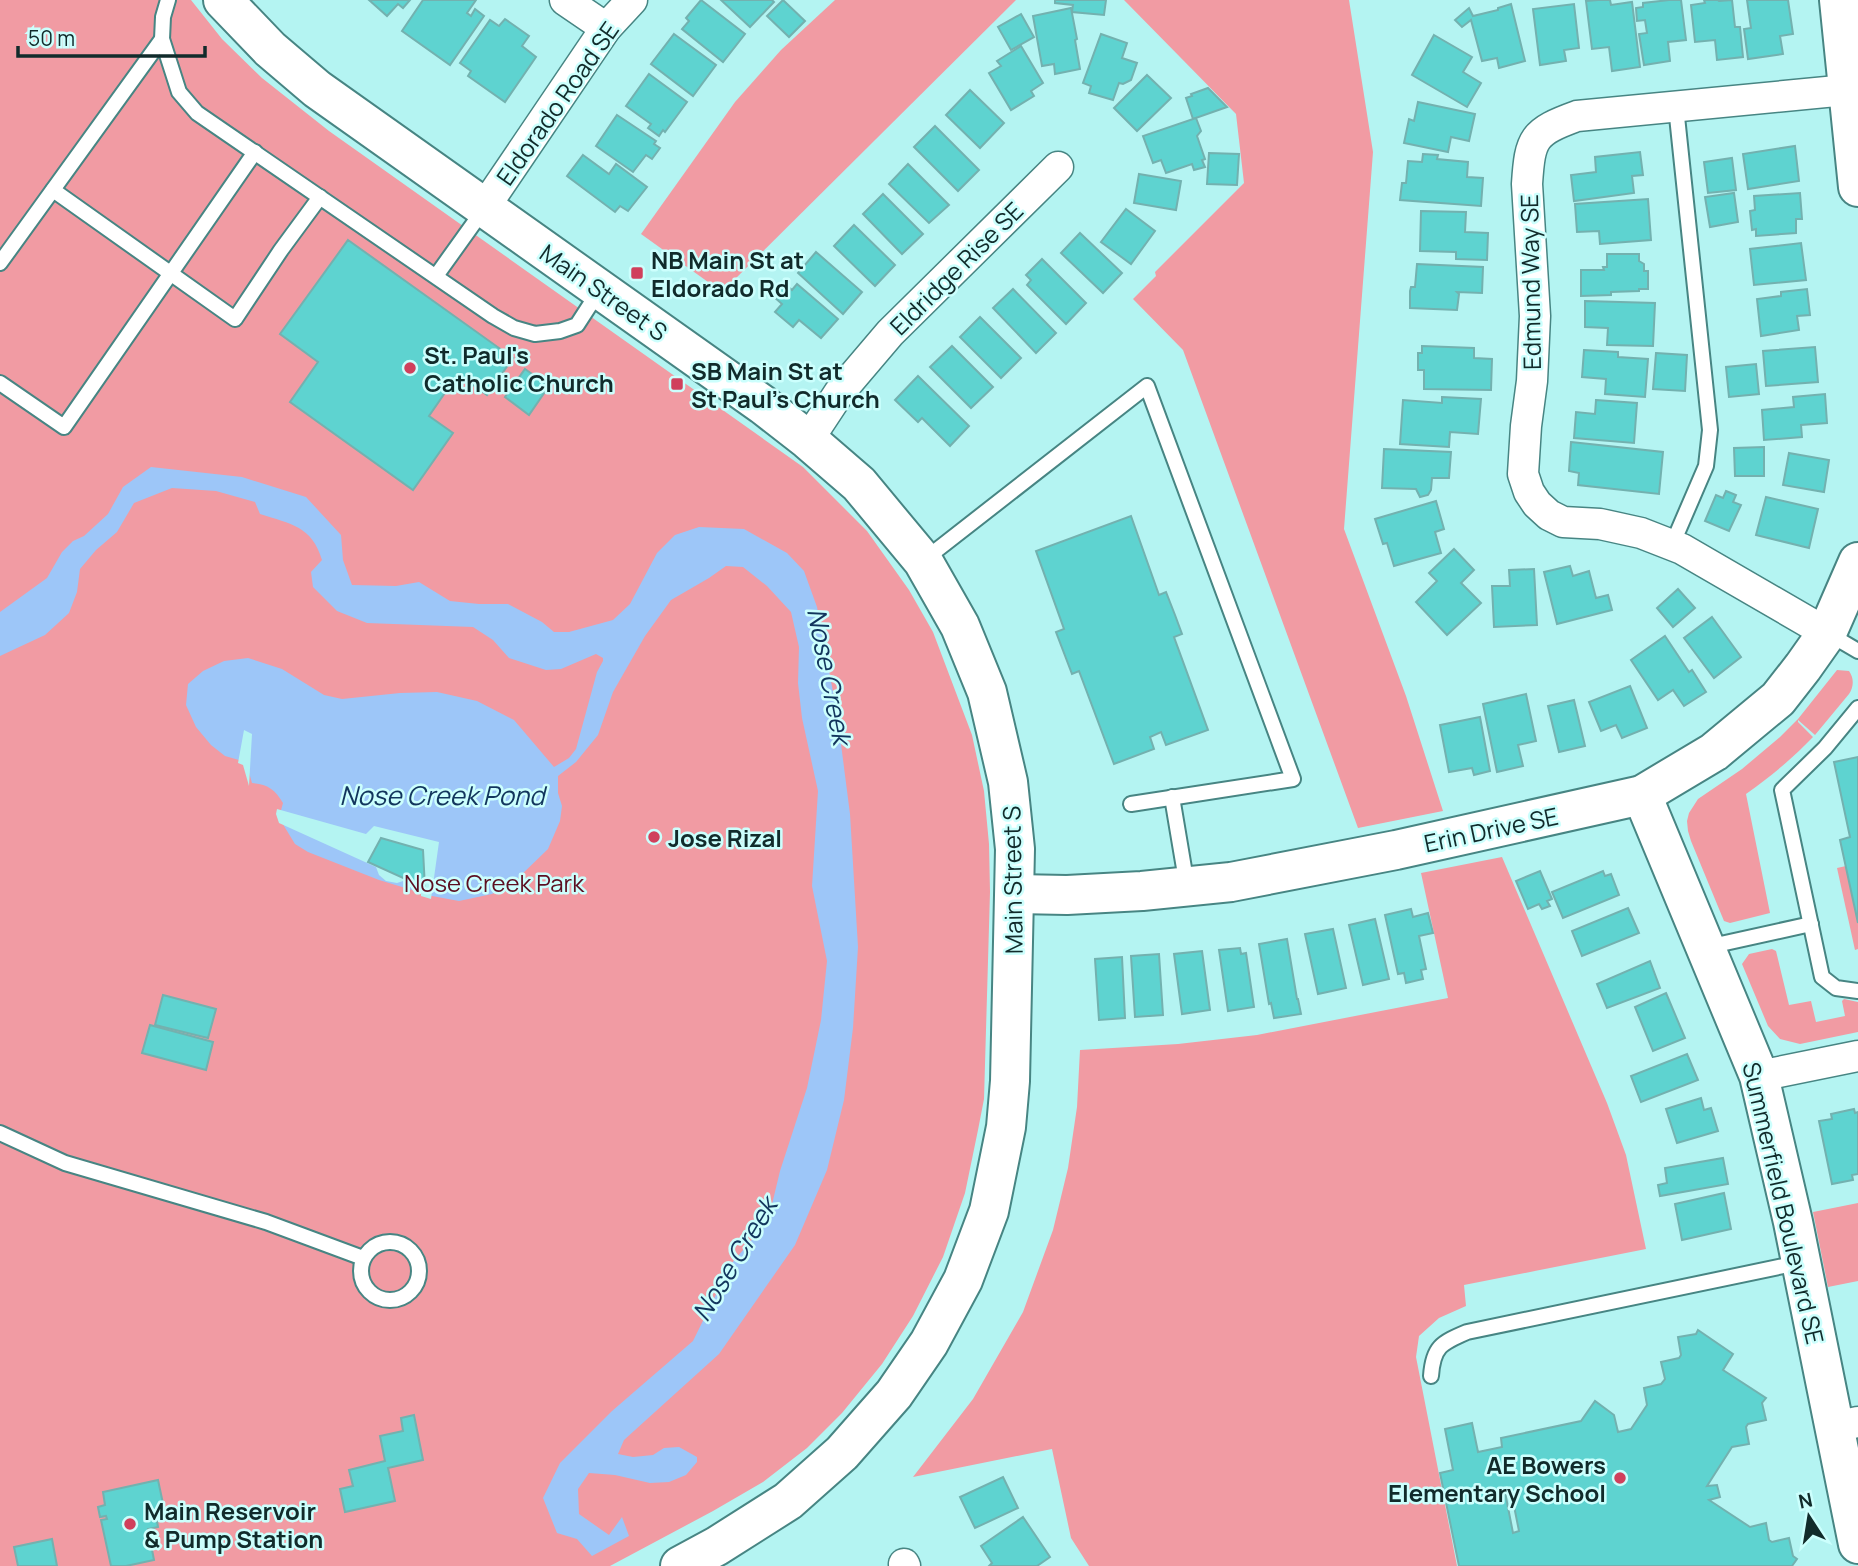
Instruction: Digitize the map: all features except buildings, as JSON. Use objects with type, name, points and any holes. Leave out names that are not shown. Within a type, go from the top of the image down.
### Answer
[{"type":"main road","name":"Main Street S","points":[[223,0],[270,50],[317,89],[763,405],[859,484],[923,561],[960,626],[987,692],[1009,782],[1015,849],[1010,1069],[1006,1127],[989,1211],[962,1280],[929,1342],[894,1394],[842,1453],[788,1502],[680,1566]]},
{"type":"main road","points":[[1839,0],[1853,90],[1858,187]]},
{"type":"main road","name":"Erin Drive SE","points":[[1015,894],[1067,895],[1142,891],[1231,882],[1642,795],[1714,752],[1843,642],[1858,562]]},
{"type":"main road","name":"Summerfield Boulevard SE","points":[[1642,795],[1759,1076],[1801,1262],[1846,1424],[1858,1544]]},
{"type":"street","points":[[565,0],[606,29]]},
{"type":"street","name":"Eldorado Road SE","points":[[485,208],[606,29],[632,0]]},
{"type":"street","name":"Edmund Way SE","points":[[1843,642],[1672,545],[1641,533],[1600,524],[1563,522],[1549,515],[1537,504],[1529,492],[1523,474],[1535,316],[1527,184],[1528,163],[1535,138],[1552,125],[1577,116],[1853,90]]},
{"type":"street","name":"Eldridge Rise SE","points":[[808,440],[839,393],[890,333],[1058,167]]},
{"type":"street","points":[[1759,1076],[1858,1056]]},
{"type":"lane","points":[[167,0],[162,40],[179,92],[197,113],[436,276],[514,328],[535,334],[560,331],[576,325],[600,289]]},
{"type":"lane","points":[[0,263],[162,40]]},
{"type":"lane","points":[[1672,545],[1706,466],[1710,430],[1676,107]]},
{"type":"lane","points":[[0,383],[64,427],[255,152]]},
{"type":"lane","points":[[52,190],[236,319],[320,197]]},
{"type":"lane","points":[[436,276],[485,208]]},
{"type":"lane","points":[[923,561],[1147,386],[1293,779],[1131,804]]},
{"type":"lane","points":[[1858,708],[1825,748],[1782,790],[1822,977],[1836,988],[1858,991]]},
{"type":"lane","points":[[1172,797],[1187,887]]},
{"type":"lane","points":[[1705,947],[1811,924]]},
{"type":"lane","points":[[0,1133],[65,1163],[266,1222],[363,1258]]},
{"type":"lane","points":[[381,1243],[401,1244],[410,1249],[418,1261],[417,1282],[411,1291],[392,1300],[373,1295],[362,1279],[360,1269],[363,1258],[372,1247],[381,1243]]},
{"type":"lane","points":[[1431,1376],[1432,1359],[1440,1346],[1467,1332],[1801,1262]]},
{"type":"green space","name":"Nose Creek Park","points":[[0,0],[191,0],[222,39],[262,78],[329,131],[803,467],[867,531],[909,590],[933,632],[972,735],[984,791],[990,892],[984,1099],[965,1193],[943,1257],[913,1316],[882,1364],[842,1413],[807,1448],[763,1482],[610,1566],[0,1566]]},
{"type":"green space","points":[[835,0],[1016,0],[722,292],[641,234],[735,102],[781,50]]},
{"type":"green space","points":[[1124,0],[1349,0],[1373,152],[1344,529],[1406,696],[1443,811],[1358,828],[1183,350],[1133,299],[1156,276],[1155,272],[1244,183],[1236,114]]},
{"type":"green space","points":[[1837,670],[1849,671],[1851,674],[1853,685],[1849,694],[1815,735],[1798,720],[1813,737],[1781,767],[1746,794],[1770,913],[1730,923],[1724,921],[1691,841],[1687,821],[1689,813],[1698,799],[1742,769],[1780,737]]},
{"type":"green space","points":[[1502,857],[1607,1103],[1626,1155],[1646,1249],[1464,1285],[1466,1306],[1439,1318],[1419,1336],[1416,1357],[1457,1566],[1089,1566],[1071,1538],[1052,1449],[913,1477],[973,1399],[1023,1312],[1053,1230],[1068,1168],[1077,1107],[1080,1050],[1178,1044],[1257,1035],[1448,998],[1421,873]]},
{"type":"green space","points":[[1846,866],[1858,923],[1858,949],[1855,950],[1837,868]]},
{"type":"green space","points":[[1772,949],[1776,951],[1789,1005],[1811,1001],[1816,1022],[1845,1016],[1842,1001],[1844,999],[1858,1002],[1858,1032],[1800,1044],[1780,1039],[1768,1026],[1742,964],[1749,954]]},
{"type":"green space","points":[[1858,1203],[1858,1281],[1828,1287],[1813,1212]]},
{"type":"water","points":[[151,467],[242,477],[306,497],[341,535],[343,560],[352,585],[396,586],[419,582],[450,601],[508,604],[542,622],[554,632],[569,632],[613,620],[630,604],[657,553],[675,535],[699,527],[744,529],[787,553],[804,571],[817,607],[837,713],[850,814],[858,947],[853,1028],[844,1100],[827,1170],[795,1245],[719,1354],[624,1440],[618,1454],[633,1457],[653,1455],[664,1448],[679,1447],[697,1457],[697,1462],[686,1475],[669,1482],[650,1483],[615,1475],[589,1473],[578,1489],[579,1514],[609,1535],[622,1517],[629,1536],[592,1556],[577,1539],[557,1533],[543,1498],[560,1463],[612,1411],[693,1341],[731,1264],[768,1221],[780,1171],[807,1088],[821,1020],[827,961],[812,886],[818,791],[802,718],[798,683],[799,647],[791,612],[767,586],[743,567],[726,566],[671,600],[645,636],[613,692],[598,735],[576,762],[558,776],[558,793],[562,806],[560,821],[548,849],[517,879],[492,894],[459,901],[432,896],[379,880],[308,852],[295,844],[284,826],[280,814],[283,803],[277,794],[266,786],[252,783],[246,762],[225,756],[211,745],[196,727],[186,705],[188,684],[203,671],[224,661],[248,658],[282,669],[324,695],[342,699],[437,692],[477,701],[514,720],[554,767],[569,758],[576,749],[603,658],[596,654],[561,669],[546,670],[509,658],[493,640],[473,627],[367,623],[337,611],[313,587],[311,572],[322,560],[312,540],[299,528],[260,514],[255,502],[216,491],[172,488],[134,503],[117,532],[96,550],[80,569],[77,592],[69,613],[45,635],[0,656],[0,612],[47,578],[62,552],[108,514],[123,487]]},
{"type":"pier","points":[[244,730],[252,734],[249,786],[243,765],[238,763]]},
{"type":"pier","points":[[277,809],[366,834],[374,826],[439,842],[431,899],[421,896],[421,888],[406,880],[397,883],[386,881],[379,875],[376,867],[279,823]]},
{"type":"place","name":"NB Main St at Eldorado Rd","points":[[637,273]]},
{"type":"place","name":"St. Paul's Catholic Church","points":[[410,368]]},
{"type":"place","name":"SB Main St at St Paul's Church","points":[[677,384]]},
{"type":"place","name":"Jose Rizal","points":[[654,837]]},
{"type":"place","name":"AE Bowers Elementary School","points":[[1620,1478]]},
{"type":"place","name":"Main Reservoir & Pump Station","points":[[130,1524]]},
{"type":"water label","name":"Nose Creek","points":[[830,676]]},
{"type":"water label","name":"Nose Creek Pond","points":[[442,795]]},
{"type":"water label","name":"Nose Creek","points":[[734,1259]]}]
